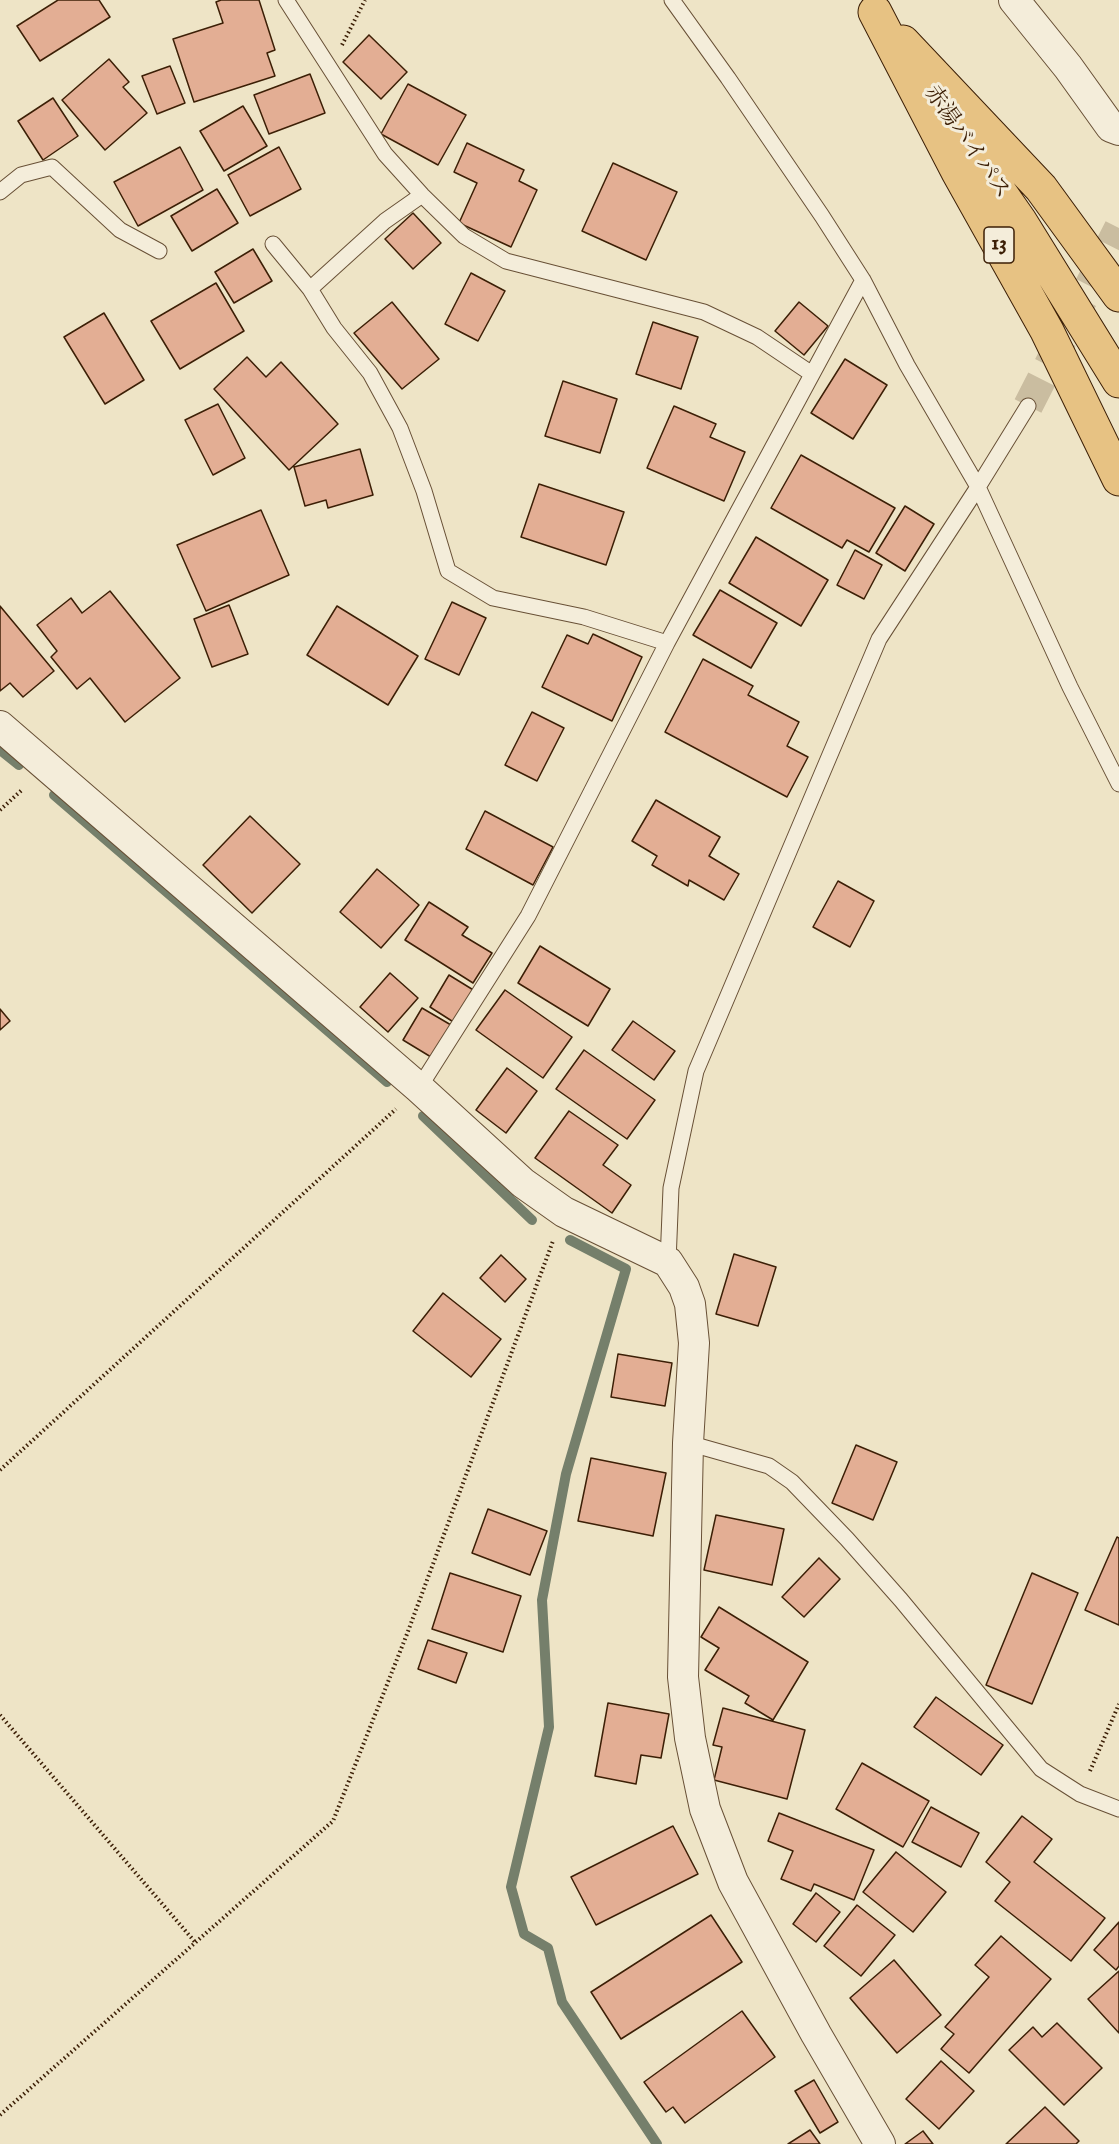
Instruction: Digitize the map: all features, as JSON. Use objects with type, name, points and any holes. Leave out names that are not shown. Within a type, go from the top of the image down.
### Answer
[{"type":"highway","points":[[871,6],[1041,188],[1119,295]]},
{"type":"highway","name":"赤湯バイパス","points":[[871,6],[1020,221],[1119,381]]},
{"type":"highway","name":"13","points":[[871,6],[958,172],[1047,331],[1119,479]]},
{"type":"street","points":[[1014,0],[1068,67],[1111,127],[1119,130]]},
{"type":"street","points":[[0,726],[419,1088],[523,1183],[564,1212],[668,1262],[684,1287],[692,1321],[694,1343],[688,1443],[683,1677],[690,1738],[705,1809],[733,1882],[816,2034],[880,2144]]},
{"type":"lane","points":[[286,0],[385,154],[422,195],[464,236],[506,261],[704,312],[757,337],[812,374]]},
{"type":"lane","points":[[672,0],[822,216],[863,280],[907,365],[978,487],[1070,687],[1119,784]]},
{"type":"lane","points":[[0,192],[21,175],[52,167],[120,230],[159,251]]},
{"type":"lane","points":[[310,289],[385,220],[422,195]]},
{"type":"lane","points":[[273,244],[310,289],[334,328],[370,373],[400,428],[424,491],[448,571],[493,598],[584,617],[667,643]]},
{"type":"lane","points":[[419,1088],[528,916],[667,643],[863,280]]},
{"type":"lane","points":[[668,1262],[671,1188],[696,1071],[879,639],[1028,406]]},
{"type":"lane","points":[[688,1443],[769,1466],[792,1482],[901,1600],[1041,1769],[1080,1794],[1119,1809]]},
{"type":"path","points":[[331,67],[365,0]]},
{"type":"path","points":[[0,1470],[419,1088]]},
{"type":"path","points":[[0,2115],[333,1821],[407,1634],[564,1212]]},
{"type":"path","points":[[1080,1794],[1119,1704]]},
{"type":"path","points":[[0,1715],[195,1942]]},
{"type":"building","points":[[58,0],[99,0],[110,17],[40,61],[17,26]]},
{"type":"building","points":[[259,0],[275,50],[267,53],[275,76],[194,102],[173,39],[223,23],[216,2]]},
{"type":"building","points":[[369,35],[407,72],[381,99],[343,62]]},
{"type":"building","points":[[109,59],[129,82],[123,87],[147,113],[105,150],[62,100]]},
{"type":"building","points":[[170,66],[185,103],[157,114],[142,76]]},
{"type":"building","points":[[310,74],[325,113],[269,134],[254,95]]},
{"type":"building","points":[[408,84],[466,115],[438,165],[381,134]]},
{"type":"building","points":[[53,98],[78,136],[43,160],[18,121]]},
{"type":"building","points":[[243,106],[267,146],[224,171],[200,131]]},
{"type":"building","points":[[467,143],[524,170],[519,181],[537,190],[511,247],[459,223],[477,183],[454,172]]},
{"type":"building","points":[[180,147],[203,190],[138,226],[114,182]]},
{"type":"building","points":[[279,147],[301,189],[250,216],[228,175]]},
{"type":"building","points":[[613,163],[677,192],[646,260],[582,231]]},
{"type":"building","points":[[217,189],[238,223],[192,251],[171,216]]},
{"type":"building","points":[[413,213],[441,243],[413,269],[385,239]]},
{"type":"building","points":[[253,249],[272,281],[234,303],[215,272]]},
{"type":"building","points":[[471,273],[505,291],[478,341],[445,324]]},
{"type":"building","points":[[216,283],[244,331],[180,369],[151,321]]},
{"type":"building","points":[[392,302],[439,359],[402,389],[354,333]]},
{"type":"building","points":[[799,302],[828,326],[804,355],[775,331]]},
{"type":"building","points":[[104,313],[144,380],[105,404],[64,337]]},
{"type":"building","points":[[653,322],[698,337],[681,389],[636,374]]},
{"type":"building","points":[[247,357],[266,377],[281,362],[338,424],[289,470],[214,389]]},
{"type":"building","points":[[845,359],[887,385],[853,439],[811,413]]},
{"type":"building","points":[[563,381],[617,399],[600,453],[545,436]]},
{"type":"building","points":[[218,404],[245,458],[213,475],[185,420]]},
{"type":"building","points":[[674,406],[716,424],[710,437],[745,452],[724,501],[647,468]]},
{"type":"building","points":[[360,449],[373,495],[328,508],[326,500],[305,506],[294,467]]},
{"type":"building","points":[[801,455],[895,508],[869,552],[847,540],[842,548],[771,508]]},
{"type":"building","points":[[539,484],[624,512],[606,565],[521,537]]},
{"type":"building","points":[[905,506],[934,524],[905,571],[876,553]]},
{"type":"building","points":[[261,510],[289,575],[206,611],[177,545]]},
{"type":"building","points":[[756,537],[828,580],[801,626],[729,583]]},
{"type":"building","points":[[855,550],[882,565],[864,599],[837,585]]},
{"type":"building","points":[[720,590],[777,623],[751,668],[693,635]]},
{"type":"building","points":[[110,591],[180,678],[125,722],[90,678],[77,689],[51,657],[57,651],[37,625],[71,598],[82,613]]},
{"type":"building","points":[[452,602],[486,618],[459,675],[425,659]]},
{"type":"building","points":[[229,605],[248,654],[212,667],[194,619]]},
{"type":"building","points":[[0,606],[54,671],[23,697],[10,683],[0,691]]},
{"type":"building","points":[[337,606],[418,656],[388,705],[307,655]]},
{"type":"building","points":[[593,634],[642,657],[612,721],[542,687],[567,635],[588,644]]},
{"type":"building","points":[[703,659],[753,686],[748,695],[799,722],[787,746],[808,757],[787,797],[665,732]]},
{"type":"building","points":[[532,712],[564,728],[537,781],[505,765]]},
{"type":"building","points":[[656,800],[720,837],[709,856],[739,874],[724,900],[689,880],[688,886],[652,865],[657,856],[632,841]]},
{"type":"building","points":[[485,811],[553,847],[533,885],[466,849]]},
{"type":"building","points":[[250,816],[300,864],[252,913],[203,865]]},
{"type":"building","points":[[377,869],[419,905],[381,948],[340,912]]},
{"type":"building","points":[[838,881],[874,901],[850,947],[813,927]]},
{"type":"building","points":[[429,902],[468,927],[462,935],[492,953],[473,983],[405,940]]},
{"type":"building","points":[[540,946],[610,989],[588,1026],[518,983]]},
{"type":"building","points":[[390,973],[418,998],[388,1032],[360,1007]]},
{"type":"building","points":[[449,975],[475,991],[455,1023],[430,1007]]},
{"type":"building","points":[[505,990],[572,1037],[543,1078],[476,1030]]},
{"type":"building","points":[[422,1008],[451,1025],[431,1057],[403,1040]]},
{"type":"building","points":[[0,1009],[10,1021],[0,1030]]},
{"type":"building","points":[[633,1021],[675,1051],[654,1080],[612,1050]]},
{"type":"building","points":[[584,1050],[655,1100],[627,1139],[556,1089]]},
{"type":"building","points":[[507,1068],[537,1091],[506,1133],[476,1110]]},
{"type":"building","points":[[569,1111],[618,1145],[603,1165],[631,1185],[612,1213],[535,1158]]},
{"type":"building","points":[[734,1254],[776,1267],[758,1326],[716,1314]]},
{"type":"building","points":[[501,1255],[526,1279],[505,1302],[480,1278]]},
{"type":"building","points":[[443,1293],[501,1339],[471,1377],[413,1331]]},
{"type":"building","points":[[618,1354],[672,1363],[665,1406],[611,1397]]},
{"type":"building","points":[[856,1445],[897,1462],[873,1520],[832,1503]]},
{"type":"building","points":[[591,1458],[666,1473],[653,1536],[578,1521]]},
{"type":"building","points":[[488,1509],[547,1531],[530,1575],[472,1553]]},
{"type":"building","points":[[716,1515],[784,1529],[772,1585],[704,1570]]},
{"type":"building","points":[[1117,1537],[1119,1538],[1119,1625],[1085,1610]]},
{"type":"building","points":[[819,1558],[840,1579],[804,1617],[782,1597]]},
{"type":"building","points":[[450,1573],[521,1596],[503,1652],[432,1629]]},
{"type":"building","points":[[1032,1573],[1078,1593],[1032,1704],[986,1685]]},
{"type":"building","points":[[719,1607],[808,1662],[773,1720],[745,1703],[749,1696],[705,1670],[719,1648],[701,1637]]},
{"type":"building","points":[[428,1640],[467,1653],[456,1683],[418,1669]]},
{"type":"building","points":[[936,1697],[1003,1745],[981,1775],[914,1727]]},
{"type":"building","points":[[608,1703],[669,1714],[661,1758],[641,1755],[636,1784],[595,1776]]},
{"type":"building","points":[[723,1708],[805,1730],[787,1799],[714,1780],[722,1747],[713,1745]]},
{"type":"building","points":[[862,1763],[929,1801],[903,1847],[836,1809]]},
{"type":"building","points":[[931,1807],[979,1833],[961,1867],[912,1842]]},
{"type":"building","points":[[779,1813],[874,1850],[854,1900],[814,1884],[811,1891],[781,1879],[793,1851],[768,1841]]},
{"type":"building","points":[[1022,1816],[1052,1839],[1034,1862],[1105,1918],[1071,1961],[995,1901],[1010,1882],[986,1862]]},
{"type":"building","points":[[673,1826],[698,1874],[596,1925],[571,1877]]},
{"type":"building","points":[[896,1852],[946,1892],[913,1932],[863,1892]]},
{"type":"building","points":[[816,1893],[840,1912],[816,1942],[793,1924]]},
{"type":"building","points":[[857,1905],[895,1935],[861,1976],[824,1946]]},
{"type":"building","points":[[711,1915],[742,1962],[621,2039],[591,1992]]},
{"type":"building","points":[[1119,1922],[1119,1966],[1116,1970],[1094,1950]]},
{"type":"building","points":[[1001,1936],[1051,1979],[969,2073],[941,2049],[954,2034],[945,2027],[989,1977],[975,1965]]},
{"type":"building","points":[[894,1960],[941,2015],[897,2053],[850,1998]]},
{"type":"building","points":[[1119,1971],[1119,2033],[1088,1999]]},
{"type":"building","points":[[742,2011],[775,2057],[685,2123],[673,2107],[666,2112],[644,2082]]},
{"type":"building","points":[[1057,2023],[1102,2068],[1064,2105],[1009,2050],[1033,2027],[1042,2037]]},
{"type":"building","points":[[941,2061],[974,2091],[939,2129],[906,2099]]},
{"type":"building","points":[[814,2080],[838,2122],[820,2133],[795,2091]]},
{"type":"building","points":[[1045,2107],[1079,2141],[1076,2144],[1006,2144]]},
{"type":"building","points":[[810,2130],[820,2144],[788,2144]]},
{"type":"building","points":[[923,2131],[933,2144],[905,2144]]},
{"type":"waterway","points":[[0,750],[19,765]]},
{"type":"waterway","points":[[54,795],[387,1082]]},
{"type":"waterway","points":[[423,1116],[532,1220]]},
{"type":"waterway","points":[[570,1240],[626,1269],[566,1474],[542,1600],[549,1727],[511,1887],[524,1934],[548,1948],[562,2002],[657,2144]]},
{"type":"tunnel","points":[[1028,406],[1119,228]]}]
